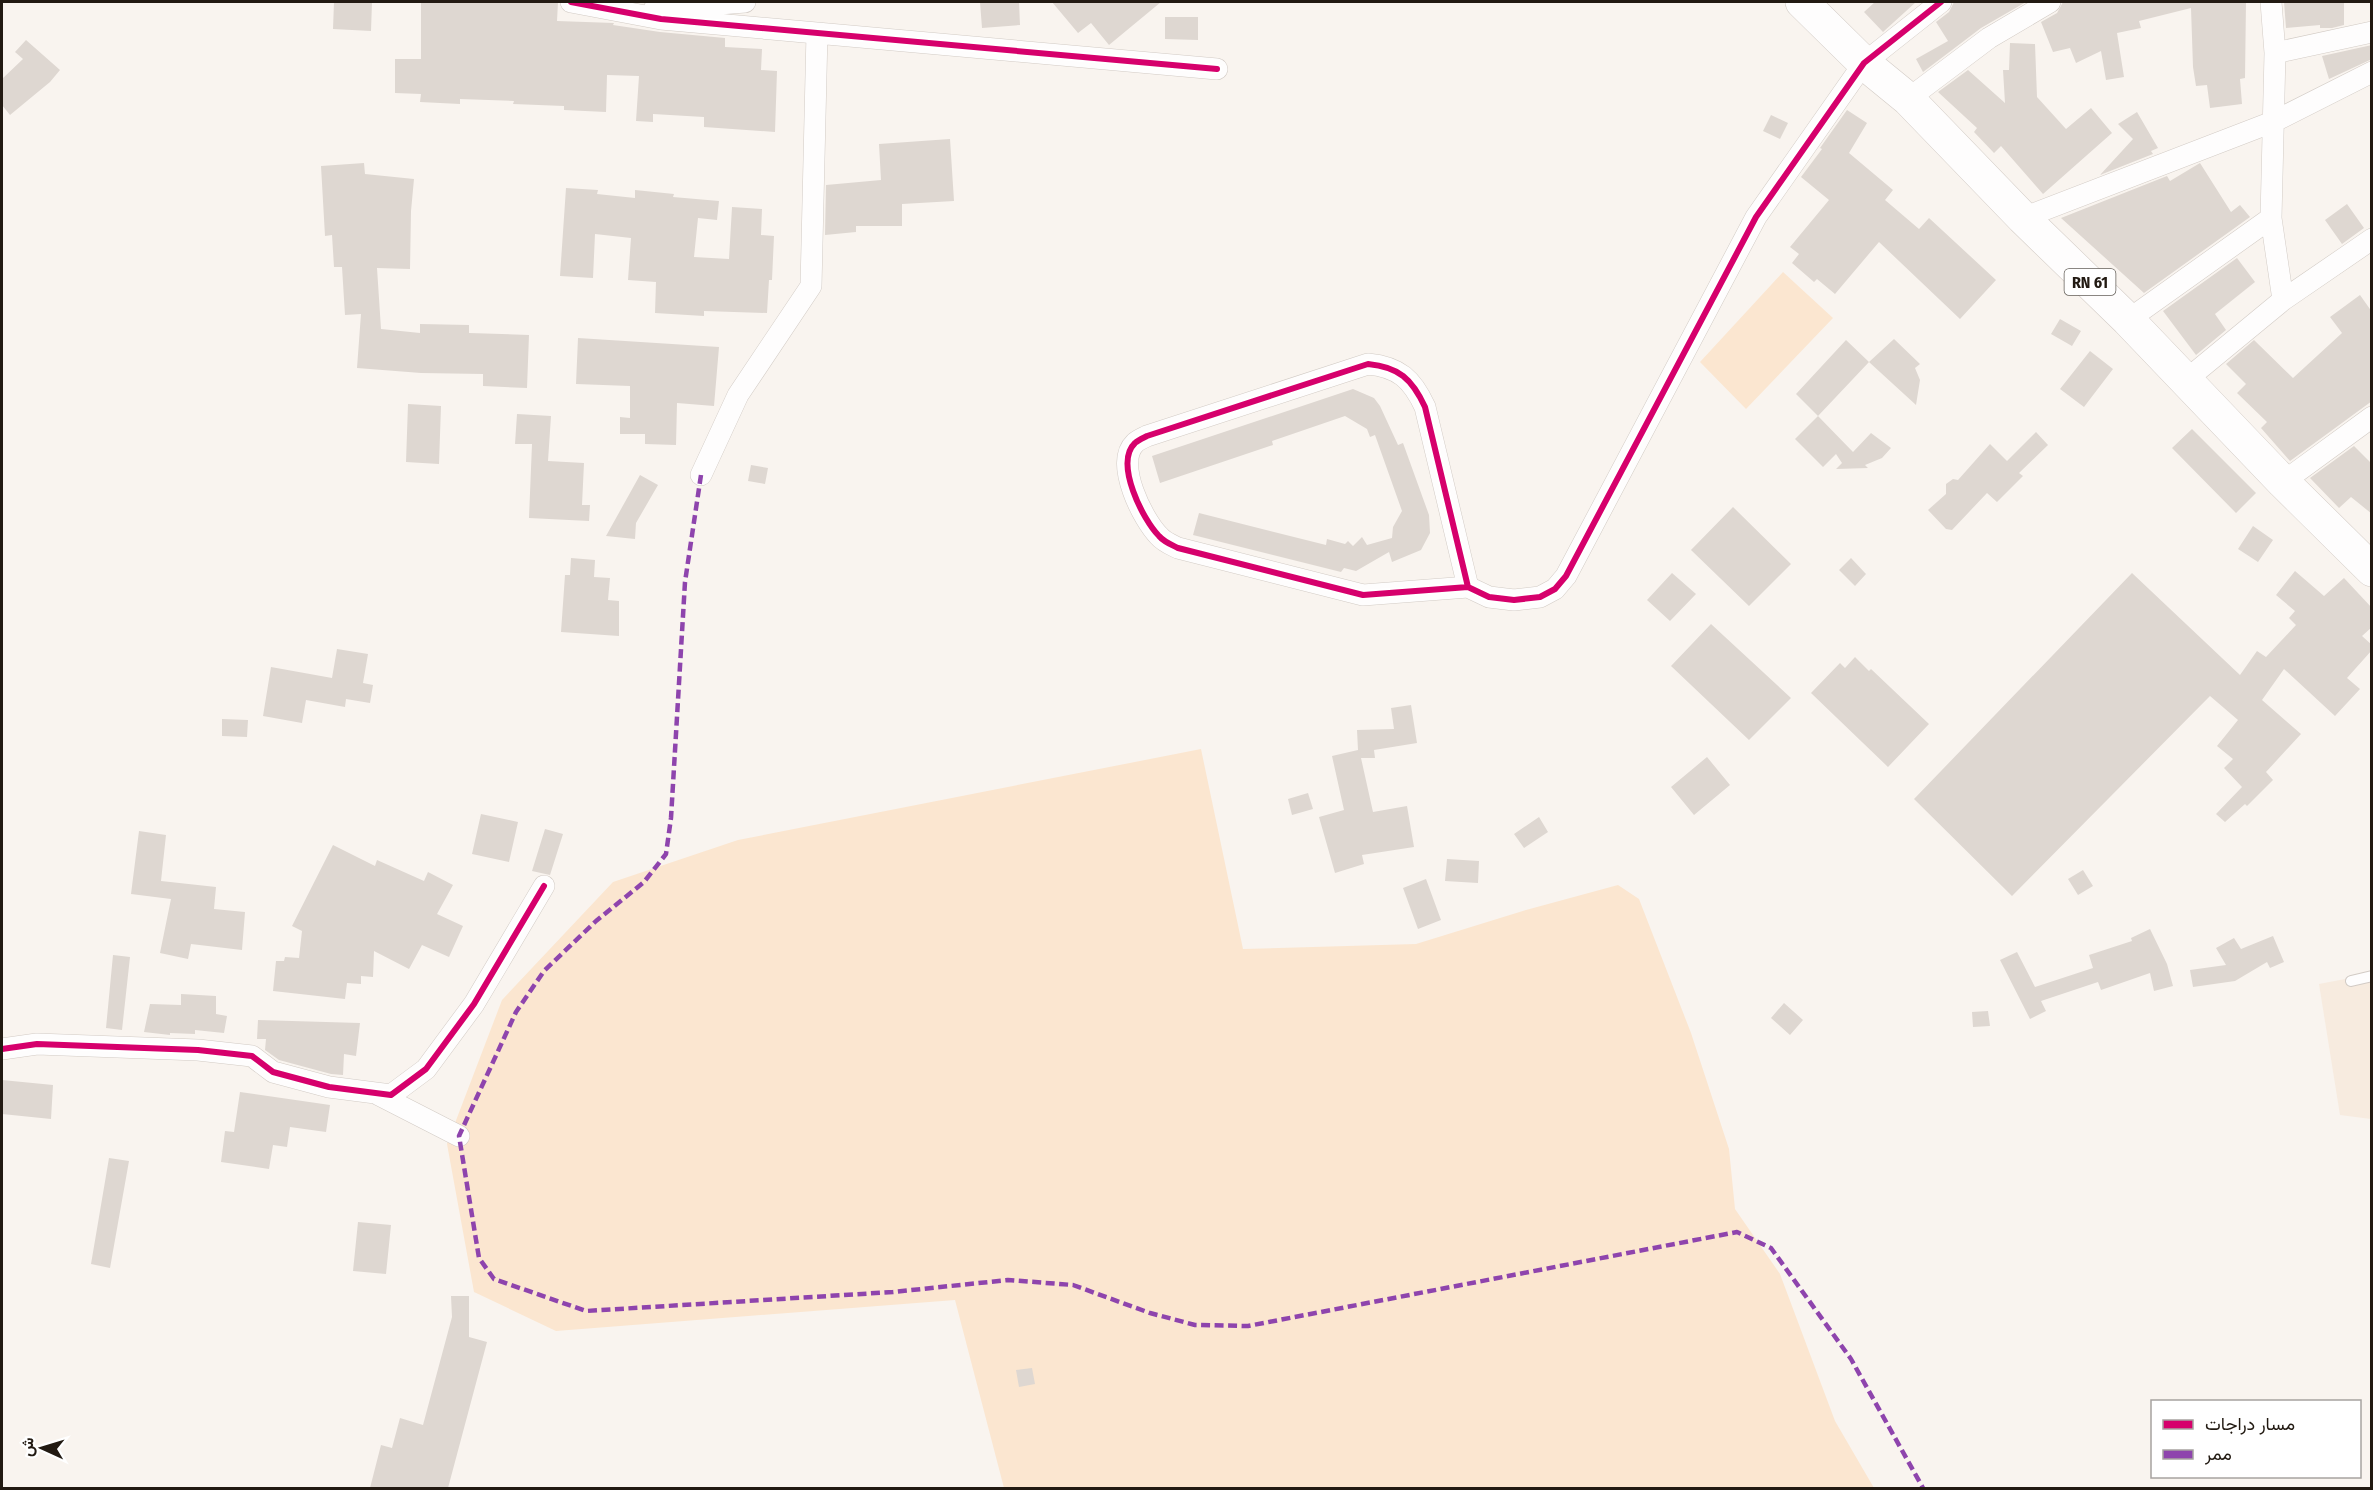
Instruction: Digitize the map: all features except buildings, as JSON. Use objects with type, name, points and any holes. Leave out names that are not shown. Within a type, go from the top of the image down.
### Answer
[{"type":"main road","name":"RN 61","points":[[1802,2],[1864,63],[1908,99],[2372,570]]},
{"type":"street","points":[[571,2],[662,19],[1217,69]]},
{"type":"street","points":[[618,11],[745,2]]},
{"type":"street","points":[[1468,587],[1425,406],[1416,389],[1401,374],[1387,366],[1368,364],[1147,436],[1134,444],[1130,453],[1128,464],[1141,511],[1160,538],[1178,548],[1363,595],[1468,587],[1489,597],[1514,600],[1540,597],[1555,589],[1566,576],[1756,217],[1864,63],[1941,2]]},
{"type":"street","points":[[1908,99],[1989,38],[2050,2]]},
{"type":"street","points":[[2271,2],[2275,53],[2271,218],[2283,300]]},
{"type":"street","points":[[2275,53],[2372,32]]},
{"type":"street","points":[[701,475],[738,395],[811,286],[817,33]]},
{"type":"street","points":[[2023,218],[2275,121],[2372,72]]},
{"type":"street","points":[[2128,320],[2271,218]]},
{"type":"street","points":[[2186,380],[2283,300],[2372,239]]},
{"type":"street","points":[[2283,482],[2372,417]]},
{"type":"street","points":[[2,1048],[37,1044],[198,1050],[252,1056],[273,1072],[329,1088],[391,1095],[426,1069],[474,1004],[525,922],[544,886]]},
{"type":"street","points":[[374,1093],[459,1136]]},
{"type":"lane","points":[[2351,981],[2372,976]]},
{"type":"shaded area","points":[[1783,272],[1833,318],[1746,409],[1700,362]]},
{"type":"shaded area","points":[[1201,749],[1243,949],[1416,944],[1618,885],[1639,899],[1691,1033],[1729,1149],[1735,1209],[1780,1274],[1835,1421],[1874,1488],[1004,1488],[955,1300],[556,1331],[474,1292],[447,1144],[502,1000],[613,882],[738,840]]},
{"type":"shaded area","points":[[2371,974],[2371,1119],[2340,1115],[2319,984]]},
{"type":"marked path","points":[[701,475],[685,582],[671,818],[666,854],[644,882],[596,921],[544,971],[516,1012],[459,1136],[479,1258],[494,1279],[586,1311],[893,1292],[1008,1280],[1073,1285],[1150,1313],[1195,1325],[1248,1326],[1737,1232],[1771,1248],[1851,1359],[1923,1488]]},
{"type":"cycle path","points":[[571,2],[661,19],[1217,69]]},
{"type":"cycle path","points":[[1468,587],[1425,407],[1409,382],[1388,368],[1368,364],[1147,436],[1135,443],[1129,452],[1129,477],[1139,505],[1159,536],[1178,548],[1363,595],[1468,587],[1489,597],[1514,600],[1540,597],[1555,589],[1566,576],[1756,217],[1864,63],[1941,2]]},
{"type":"cycle path","points":[[2,1049],[37,1044],[198,1050],[252,1056],[273,1072],[329,1087],[391,1095],[426,1069],[474,1004],[544,886]]}]
